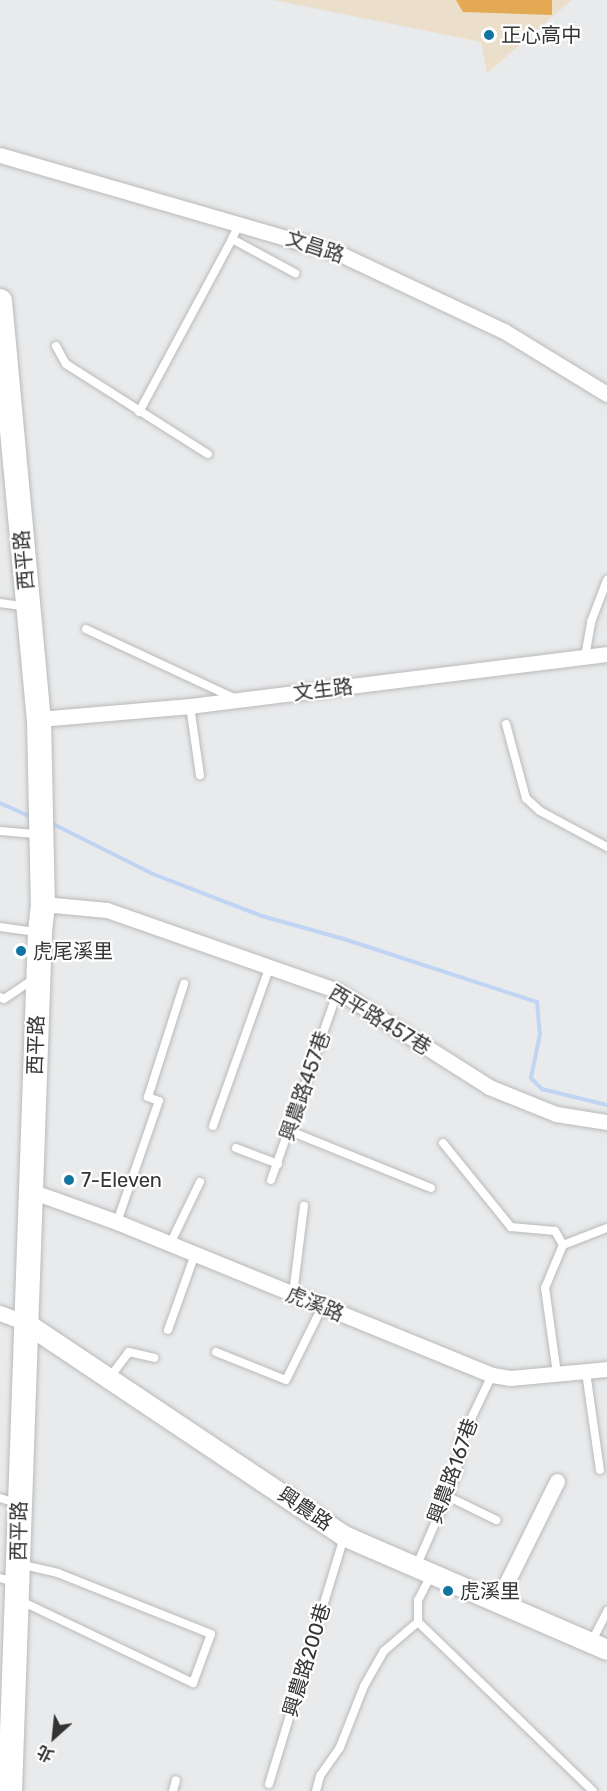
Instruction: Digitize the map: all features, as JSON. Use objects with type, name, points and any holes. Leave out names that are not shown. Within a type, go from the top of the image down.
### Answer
[{"type":"main road","name":"西平路","points":[[0,301],[39,719],[43,904],[38,976],[26,1323],[10,1501],[14,1581],[10,1791]]},
{"type":"street","name":"文昌路","points":[[0,155],[338,253],[390,275],[504,331],[607,394]]},
{"type":"street","name":"文生路","points":[[39,719],[190,706],[607,654]]},
{"type":"street","name":"西平路457巷","points":[[43,904],[107,910],[338,991],[489,1087],[556,1114],[607,1122]]},
{"type":"street","name":"虎溪路","points":[[31,1191],[117,1222],[492,1375],[510,1378],[607,1370]]},
{"type":"street","points":[[0,1313],[26,1323]]},
{"type":"street","name":"興農路","points":[[26,1323],[110,1377],[344,1536],[599,1646]]},
{"type":"street","points":[[497,1602],[557,1481]]},
{"type":"lane","points":[[139,412],[240,224]]},
{"type":"lane","points":[[232,239],[295,273]]},
{"type":"lane","points":[[56,346],[66,364],[208,454]]},
{"type":"lane","points":[[585,657],[591,622],[607,580]]},
{"type":"lane","points":[[0,603],[28,607]]},
{"type":"lane","points":[[86,629],[238,700]]},
{"type":"lane","points":[[190,706],[200,775]]},
{"type":"lane","points":[[506,724],[526,798],[540,811],[607,847]]},
{"type":"lane","points":[[0,831],[42,834]]},
{"type":"lane","points":[[0,927],[40,932]]},
{"type":"lane","points":[[213,1126],[270,966]]},
{"type":"lane","points":[[0,997],[4,999],[38,976]]},
{"type":"lane","points":[[117,1222],[159,1101],[148,1097],[184,984]]},
{"type":"lane","name":"興農路457巷","points":[[271,1180],[338,991]]},
{"type":"lane","points":[[290,1131],[431,1188]]},
{"type":"lane","points":[[443,1143],[511,1227],[555,1232],[563,1245]]},
{"type":"lane","points":[[236,1148],[278,1164]]},
{"type":"lane","points":[[170,1244],[200,1182]]},
{"type":"lane","points":[[293,1295],[304,1206]]},
{"type":"lane","points":[[557,1374],[545,1288],[563,1245],[607,1228]]},
{"type":"lane","points":[[168,1330],[195,1254]]},
{"type":"lane","points":[[216,1352],[286,1380],[322,1307]]},
{"type":"lane","points":[[110,1377],[129,1352],[154,1358]]},
{"type":"lane","points":[[586,1372],[600,1470]]},
{"type":"lane","name":"興農路167巷","points":[[418,1622],[417,1600],[423,1572],[447,1496],[457,1473],[460,1442],[492,1375]]},
{"type":"lane","points":[[447,1496],[496,1520]]},
{"type":"lane","name":"興農路200巷","points":[[269,1784],[344,1536]]},
{"type":"lane","points":[[58,1573],[212,1634],[193,1683],[14,1581],[58,1573]]},
{"type":"lane","points":[[599,1646],[607,1611]]},
{"type":"lane","points":[[316,1791],[320,1776],[340,1747],[364,1686],[384,1651],[418,1622],[593,1791]]},
{"type":"lane","points":[[173,1791],[176,1780]]},
{"type":"shaded area","name":"正心高中","points":[[274,0],[572,0],[487,73],[481,42]]},
{"type":"building","points":[[456,0],[552,0],[552,15],[463,12]]},
{"type":"waterway","points":[[0,803],[32,817]]},
{"type":"waterway","points":[[51,823],[153,874],[262,916],[344,939],[537,1002],[540,1034],[531,1078],[542,1089],[607,1105]]},
{"type":"place","name":"正心高中","points":[[489,35]]},
{"type":"place","name":"虎尾溪里","points":[[21,951]]},
{"type":"place","name":"7-Eleven","points":[[69,1180]]},
{"type":"place","name":"虎溪里","points":[[448,1591]]}]
